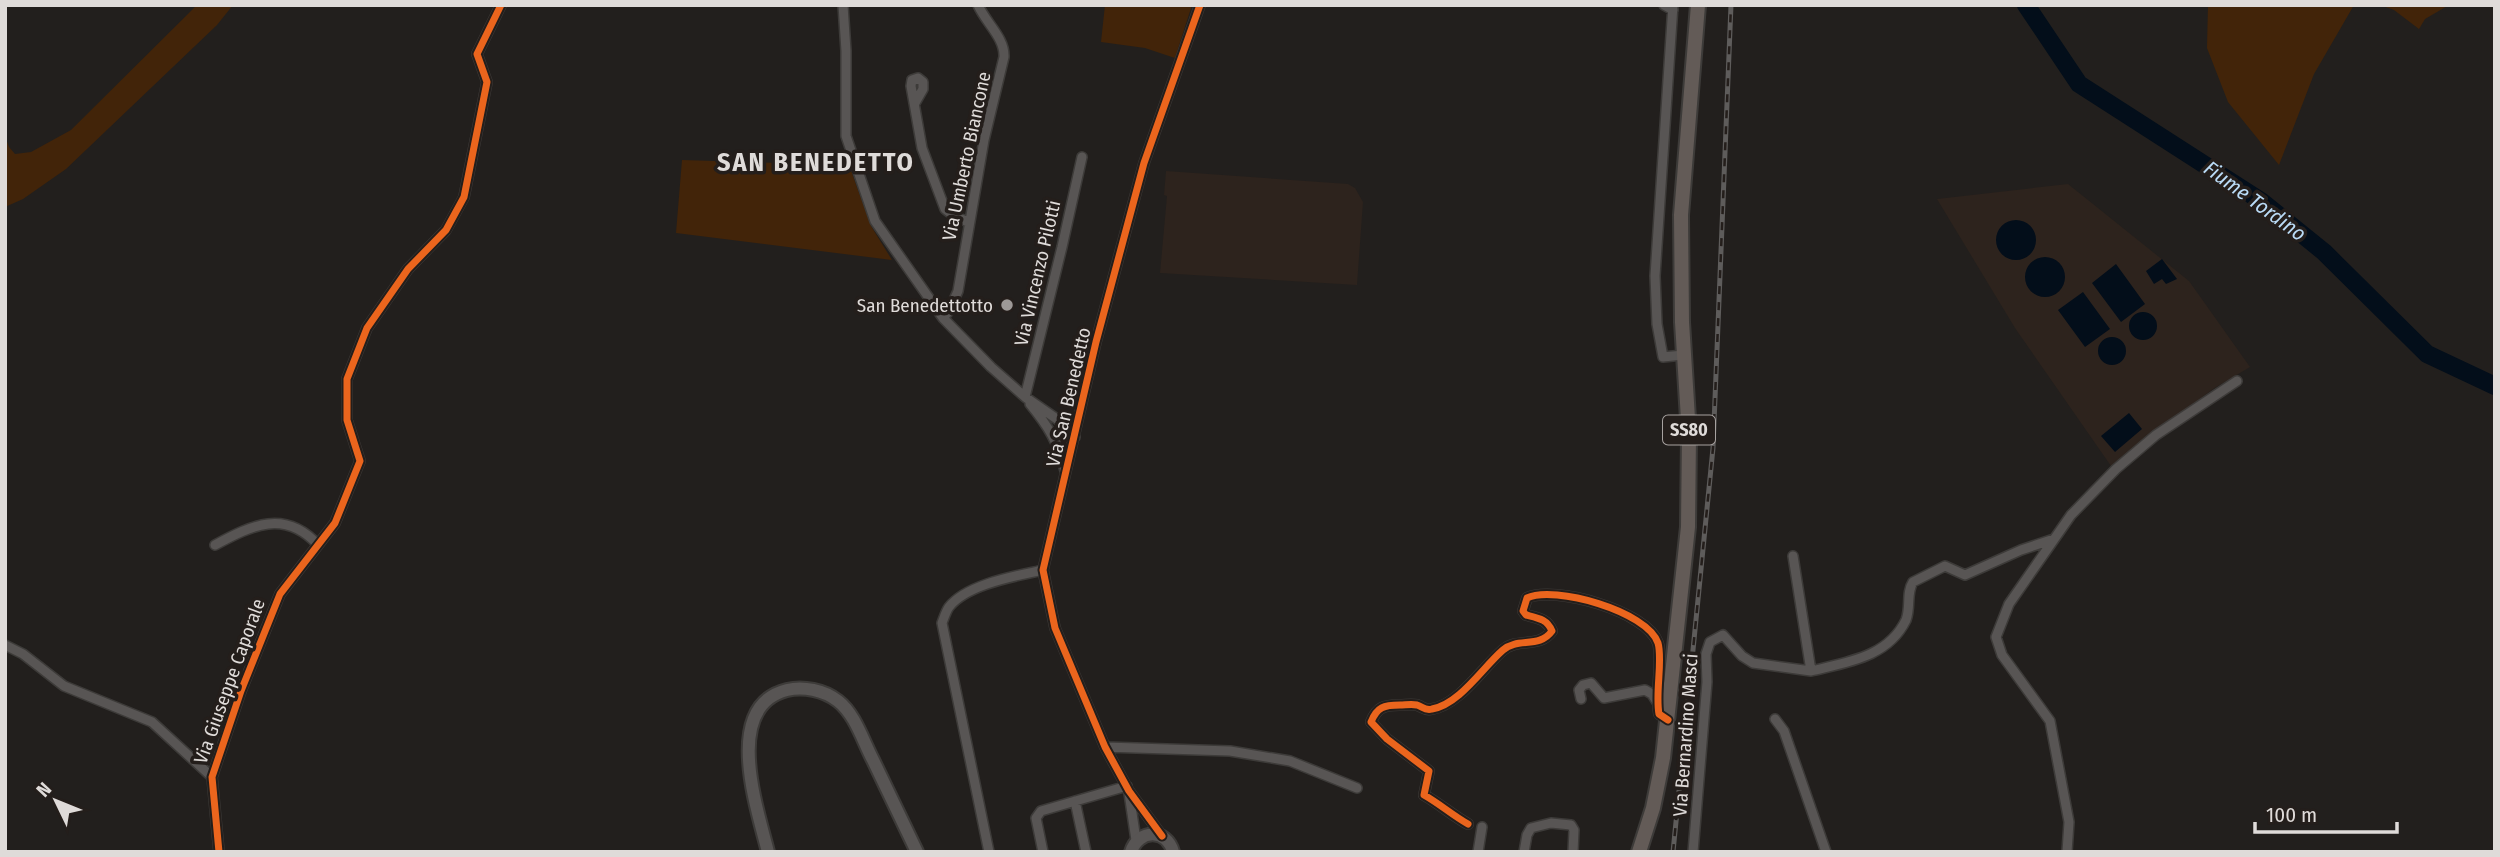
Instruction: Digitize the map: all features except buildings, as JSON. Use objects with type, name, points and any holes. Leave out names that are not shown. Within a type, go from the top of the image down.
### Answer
[{"type":"main road","name":"SS80","points":[[1639,852],[1657,791],[1668,720],[1689,514],[1689,435],[1681,215],[1698,5]]},
{"type":"street","name":"Via Giuseppe Caporale","points":[[219,852],[212,777],[241,691],[280,594],[335,523],[360,461],[347,420],[347,379],[367,328],[408,269],[446,230],[464,197],[487,82],[477,54],[501,5]]},
{"type":"street","points":[[843,5],[846,136],[875,221],[943,318],[1025,397],[1051,430],[1061,450],[1066,476]]},
{"type":"street","name":"Via Umberto Biancone","points":[[943,318],[958,291],[968,222],[1005,49],[978,5]]},
{"type":"street","name":"Via San Benedetto","points":[[1128,789],[1105,747],[1055,628],[1043,570],[1096,342],[1142,167],[1200,5]]},
{"type":"street","points":[[1670,7],[1655,276],[1657,324],[1663,357],[1684,355]]},
{"type":"street","points":[[915,103],[922,148],[944,209],[968,222]]},
{"type":"street","name":"Via Vincenzo Pilotti","points":[[1025,397],[1082,157]]},
{"type":"street","points":[[2067,852],[2069,822],[2050,721],[2002,655],[1996,637],[2009,604],[2071,515],[2116,469],[2156,435],[2236,381]]},
{"type":"street","points":[[1025,397],[1058,419],[1075,437]]},
{"type":"street","points":[[1058,419],[1069,422],[1077,417],[1081,410]]},
{"type":"street","points":[[1051,430],[1068,438],[1075,437]]},
{"type":"street","points":[[215,545],[242,531],[273,522],[292,525],[307,533],[318,545]]},
{"type":"street","points":[[1793,556],[1811,671],[1855,661],[1873,654],[1888,643],[1905,621],[1913,582],[1945,566],[1965,575],[2021,550],[2054,539]]},
{"type":"street","points":[[989,852],[942,623],[948,608],[962,596],[1003,579],[1043,570]]},
{"type":"street","points":[[1468,824],[1424,795],[1429,771],[1387,739],[1371,722],[1376,710],[1386,705],[1417,705],[1430,710],[1441,706],[1475,681],[1504,649],[1514,644],[1539,642],[1547,638],[1552,631],[1549,624],[1526,615],[1523,611],[1527,598],[1539,593],[1588,601],[1620,611],[1641,623],[1659,645],[1657,702],[1659,714],[1668,720]]},
{"type":"street","name":"Via Bernardino Masci","points":[[1693,852],[1707,682],[1706,654],[1710,642],[1723,635],[1742,656],[1753,663],[1811,671]]},
{"type":"street","points":[[5,645],[23,654],[64,686],[152,722],[212,777]]},
{"type":"street","points":[[1581,699],[1579,690],[1583,685],[1591,683],[1604,698],[1645,690],[1652,694],[1657,702]]},
{"type":"street","points":[[768,852],[753,789],[747,746],[755,713],[778,692],[799,687],[818,691],[838,701],[854,722],[917,852]]},
{"type":"street","points":[[1775,719],[1783,731],[1826,852]]},
{"type":"street","points":[[1105,747],[1242,753],[1290,761],[1357,788]]},
{"type":"street","points":[[1043,852],[1037,814],[1075,801],[1128,789]]},
{"type":"street","points":[[1128,789],[1134,846]]},
{"type":"street","points":[[1128,789],[1172,846]]},
{"type":"street","points":[[1075,801],[1086,852]]},
{"type":"street","points":[[1524,852],[1531,828],[1551,823],[1570,825],[1574,830],[1573,852]]},
{"type":"street","points":[[1478,852],[1482,827]]},
{"type":"street","points":[[1134,846],[1148,834],[1172,846]]},
{"type":"shaded area","points":[[197,5],[233,5],[217,25],[66,169],[23,199],[5,207],[5,136],[15,154],[31,152],[71,130]]},
{"type":"shaded area","points":[[1105,5],[1192,5],[1175,58],[1145,48],[1101,42]]},
{"type":"shaded area","points":[[2208,5],[2354,5],[2314,74],[2279,165],[2228,102],[2207,48]]},
{"type":"shaded area","points":[[2380,5],[2449,5],[2425,19],[2419,29],[2394,10]]},
{"type":"shaded area","points":[[682,160],[849,165],[871,226],[892,260],[676,233]]},
{"type":"shaded area","points":[[1166,171],[1348,184],[1355,188],[1363,202],[1357,285],[1160,273],[1167,196],[1164,195]]},
{"type":"shaded area","points":[[2068,184],[2189,281],[2250,367],[2213,389],[2111,466],[2015,328],[1937,199]]},
{"type":"water","points":[[2016,220],[2030,226],[2036,240],[2030,254],[2016,260],[2002,254],[1996,240],[2002,226]]},
{"type":"water","points":[[2045,257],[2059,263],[2065,277],[2059,291],[2045,297],[2031,291],[2025,277],[2031,263]]},
{"type":"water","points":[[2162,259],[2177,279],[2166,284],[2162,279],[2154,284],[2146,271]]},
{"type":"water","points":[[2116,264],[2145,304],[2121,322],[2092,283]]},
{"type":"water","points":[[2083,292],[2110,329],[2085,347],[2058,310]]},
{"type":"water","points":[[2143,312],[2153,316],[2157,326],[2153,336],[2143,340],[2133,336],[2129,326],[2133,316]]},
{"type":"water","points":[[2112,337],[2122,341],[2126,351],[2122,361],[2112,365],[2102,361],[2098,351],[2102,341]]},
{"type":"water","points":[[2129,413],[2142,429],[2115,452],[2101,436]]},
{"type":"waterway","name":"Fiume Tordino","points":[[2026,5],[2079,84],[2261,201],[2324,252],[2427,354],[2495,386]]},
{"type":"railway","points":[[1673,852],[1713,448],[1731,5]]},
{"type":"cycle path","points":[[219,852],[212,777],[241,691],[280,594],[335,523],[360,461],[347,420],[347,379],[367,328],[408,269],[446,230],[464,197],[487,82],[477,54],[501,5]]},
{"type":"cycle path","points":[[1162,836],[1129,791],[1105,747],[1055,628],[1043,570],[1096,342],[1144,163],[1200,5]]},
{"type":"cycle path","points":[[1468,824],[1424,795],[1429,771],[1387,739],[1371,722],[1376,713],[1385,706],[1415,705],[1426,709],[1442,706],[1461,693],[1503,650],[1547,636],[1552,631],[1548,624],[1526,615],[1523,611],[1527,598],[1540,595],[1577,598],[1619,611],[1650,631],[1659,650],[1659,714],[1668,720]]},
{"type":"place","name":"San Benedettotto","points":[[1007,305]]},
{"type":"district","name":"SAN BENEDETTO","points":[[816,162]]}]
